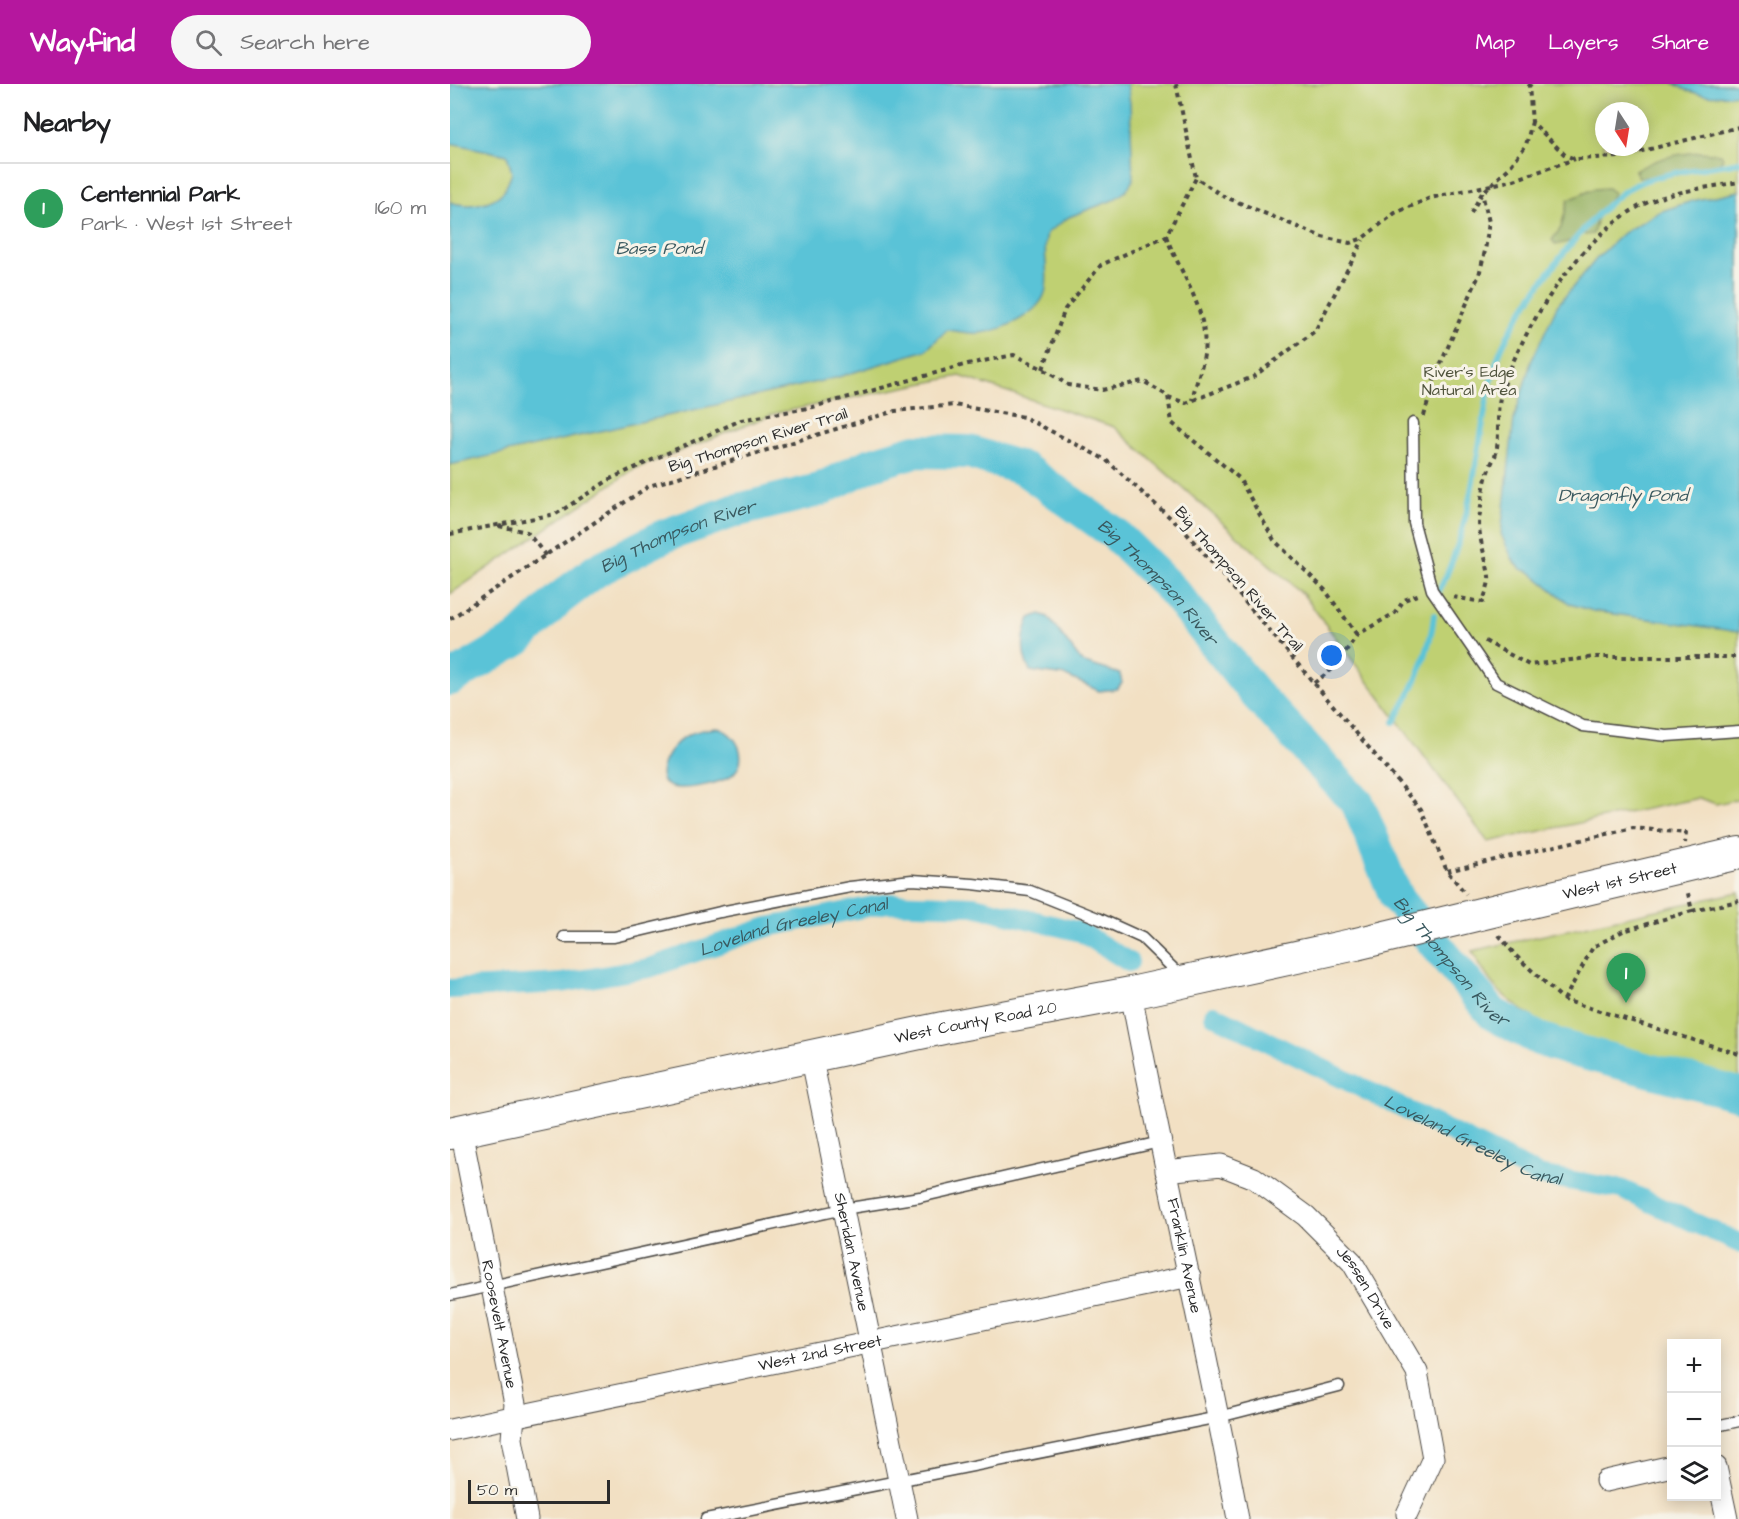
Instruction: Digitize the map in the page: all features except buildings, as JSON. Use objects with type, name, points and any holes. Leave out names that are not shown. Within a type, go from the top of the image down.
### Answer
[{"type":"main road","name":"West 1st Street","points":[[1498,920],[1739,853]]},
{"type":"main road","name":"West County Road 20","points":[[455,1132],[811,1055],[1131,993],[1356,944],[1498,920]]},
{"type":"street","name":"Franklin Avenue","points":[[1131,993],[1238,1519]]},
{"type":"street","name":"Sheridan Avenue","points":[[811,1055],[907,1519]]},
{"type":"street","name":"Roosevelt Avenue","points":[[455,1132],[494,1285],[515,1404],[512,1439],[527,1519]]},
{"type":"street","name":"Jessen Drive","points":[[1166,1171],[1221,1165],[1254,1178],[1306,1216],[1352,1262],[1417,1372],[1433,1458],[1407,1514]]},
{"type":"street","name":"West 2nd Street","points":[[450,1430],[1190,1276]]},
{"type":"street","points":[[1606,1481],[1667,1468]]},
{"type":"street","points":[[1721,1491],[1727,1519]]},
{"type":"lane","points":[[1417,424],[1414,523],[1432,590],[1496,683],[1583,726],[1667,736],[1739,732]]},
{"type":"lane","points":[[564,937],[614,937],[720,912],[850,886],[912,880],[1030,891],[1142,938],[1187,981]]},
{"type":"lane","points":[[450,1295],[843,1209],[920,1197],[1160,1142]]},
{"type":"lane","points":[[706,1519],[1219,1417],[1339,1386]]},
{"type":"lane","points":[[1721,1425],[1739,1420]]},
{"type":"path","points":[[1043,369],[1065,309],[1101,265],[1166,236],[1196,178],[1176,84]]},
{"type":"path","points":[[1471,213],[1482,193],[1509,168],[1526,145],[1532,123],[1528,86],[1531,84]]},
{"type":"path","points":[[1532,123],[1565,155],[1575,159]]},
{"type":"path","points":[[1196,178],[1222,196],[1322,237],[1350,243],[1363,238],[1395,213],[1430,198],[1514,180],[1575,159],[1618,157],[1739,127]]},
{"type":"path","points":[[1314,682],[1335,667],[1357,635],[1395,613],[1404,600],[1432,590],[1473,602],[1483,602],[1489,577],[1484,559],[1479,516],[1488,470],[1496,453],[1500,401],[1515,354],[1529,328],[1578,259],[1627,214],[1645,204],[1682,193],[1739,182]]},
{"type":"path","points":[[1417,424],[1475,285],[1485,251],[1489,222],[1482,193]]},
{"type":"path","points":[[1166,236],[1192,288],[1204,332],[1204,356],[1192,400]]},
{"type":"path","points":[[450,534],[556,514],[612,478],[741,420],[813,407],[901,380],[1014,355],[1043,369],[1068,385],[1102,390],[1143,381],[1167,396],[1186,403],[1253,377],[1315,332],[1363,238]]},
{"type":"path","points":[[1167,396],[1172,423],[1239,478],[1274,540],[1325,590],[1357,635]]},
{"type":"path","name":"Big Thompson River Trail","points":[[450,619],[649,486],[895,411],[954,405],[1024,417],[1106,460],[1183,529],[1421,809],[1447,871],[1467,896]]},
{"type":"path","points":[[495,526],[527,532],[546,556]]},
{"type":"path","points":[[1478,633],[1486,641],[1529,665],[1596,657],[1682,655],[1739,657]]},
{"type":"path","points":[[1692,911],[1739,901]]},
{"type":"path","points":[[1498,920],[1515,955],[1564,1000],[1739,1054]]},
{"type":"green space","name":"River's Edge Natural Area","points":[[450,84],[1739,84],[1739,799],[1716,804],[1699,798],[1488,842],[1303,594],[1114,427],[960,376],[776,413],[634,469],[450,594]]},
{"type":"green space","points":[[1700,152],[1721,154],[1723,158],[1719,164],[1669,176],[1639,177],[1635,171],[1666,157]]},
{"type":"green space","points":[[1608,188],[1614,193],[1597,218],[1593,234],[1585,235],[1582,232],[1571,241],[1556,245],[1552,240],[1561,228],[1568,200],[1594,189]]},
{"type":"green space","points":[[1739,892],[1739,1089],[1642,1064],[1580,1043],[1523,1010],[1497,989],[1472,951]]},
{"type":"water","name":"Bass Pond","points":[[450,84],[1127,84],[1130,103],[1133,180],[1126,191],[1113,200],[1069,217],[1047,233],[1045,247],[1047,281],[1043,297],[1030,313],[999,329],[980,333],[947,330],[926,350],[835,378],[450,465],[450,202],[471,205],[493,199],[504,191],[512,173],[507,155],[450,143]]},
{"type":"water","points":[[1675,84],[1739,84],[1739,94],[1706,95]]},
{"type":"water","name":"Dragonfly Pond","points":[[1739,191],[1739,632],[1593,611],[1570,604],[1530,572],[1521,569],[1513,560],[1501,534],[1514,419],[1531,362],[1557,306],[1597,258],[1623,233],[1659,212],[1692,201]]},
{"type":"water","points":[[1040,614],[1048,617],[1082,662],[1120,674],[1122,683],[1117,689],[1099,691],[1066,676],[1030,671],[1024,651],[1025,631],[1030,618]]},
{"type":"water","points":[[718,728],[732,736],[737,742],[741,757],[736,771],[729,777],[712,784],[698,786],[680,788],[669,786],[663,781],[661,774],[663,765],[679,741],[694,732]]},
{"type":"waterway","points":[[1438,593],[1449,570],[1464,523],[1488,393],[1497,361],[1516,321],[1546,277],[1583,230],[1620,194],[1646,180],[1739,162]]},
{"type":"waterway","name":"Big Thompson River","points":[[450,679],[518,639],[559,599],[597,570],[664,536],[734,511],[819,490],[869,465],[915,451],[969,452],[1024,469],[1115,534],[1174,592],[1253,691],[1358,804],[1396,897],[1493,1014],[1539,1039],[1569,1049],[1739,1094]]},
{"type":"waterway","points":[[1394,722],[1420,671],[1429,644],[1434,615]]},
{"type":"waterway","name":"Loveland Greeley Canal","points":[[450,989],[562,983],[649,968],[768,927],[888,903],[974,906],[1081,932],[1129,962]]},
{"type":"waterway","name":"Loveland Greeley Canal","points":[[1214,1015],[1538,1175],[1621,1189],[1739,1243]]},
{"type":"place","name":"Centennial Park","points":[[1626,1003]]}]
